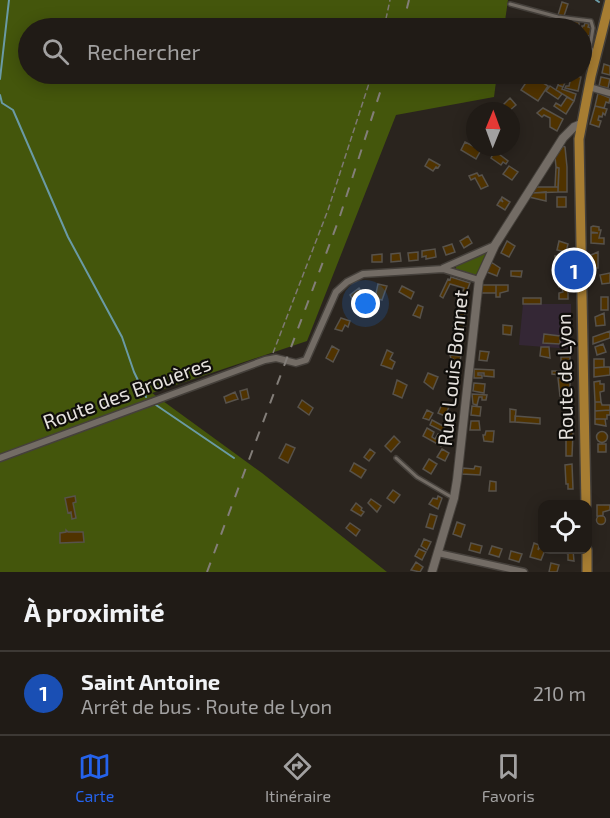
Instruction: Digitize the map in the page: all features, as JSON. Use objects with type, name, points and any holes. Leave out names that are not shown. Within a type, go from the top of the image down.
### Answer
[{"type":"main road","name":"Route de Lyon","points":[[592,73],[610,0]]},
{"type":"main road","name":"Route de Lyon","points":[[585,500],[579,176],[581,124],[590,84]]},
{"type":"main road","points":[[586,554],[587,572]]},
{"type":"street","points":[[589,87],[610,93]]},
{"type":"street","name":"Rue Louis Bonnet","points":[[432,572],[454,498],[479,280],[495,244],[562,138],[581,124]]},
{"type":"street","points":[[443,269],[495,244]]},
{"type":"street","points":[[268,359],[296,363],[306,360],[332,298],[341,286],[355,278],[373,272],[443,269],[479,280]]},
{"type":"street","name":"Route des Brouères","points":[[0,458],[268,359]]},
{"type":"street","points":[[438,553],[524,572]]},
{"type":"lane","points":[[510,4],[566,18]]},
{"type":"lane","points":[[592,50],[596,55]]},
{"type":"lane","points":[[396,458],[417,477],[454,498]]},
{"type":"path","points":[[386,18],[390,0]]},
{"type":"path","points":[[268,359],[328,210],[369,84]]},
{"type":"shaded area","points":[[523,304],[571,304],[571,349],[519,345]]},
{"type":"green space","points":[[0,0],[508,0],[505,18],[18,18],[18,84],[496,84],[494,97],[396,115],[307,341],[152,393],[262,473],[387,572],[0,572]]},
{"type":"green space","points":[[481,252],[486,253],[476,275],[456,269],[456,266]]},
{"type":"building","points":[[562,2],[568,4],[564,16],[558,15]]},
{"type":"building","points":[[604,64],[610,66],[610,75],[602,73]]},
{"type":"building","points":[[601,77],[610,79],[608,88],[599,86]]},
{"type":"building","points":[[525,84],[548,86],[538,101],[521,90]]},
{"type":"building","points":[[569,84],[580,84],[578,91],[565,88]]},
{"type":"building","points":[[558,85],[576,94],[574,101],[556,90]]},
{"type":"building","points":[[550,86],[562,94],[558,99],[546,91]]},
{"type":"building","points":[[598,93],[610,98],[604,108],[595,106]]},
{"type":"building","points":[[567,97],[574,101],[566,114],[554,106],[556,103],[561,106]]},
{"type":"building","points":[[595,106],[607,109],[605,115],[603,113],[602,117],[599,116],[598,120],[601,121],[599,127],[590,124]]},
{"type":"building","points":[[543,108],[563,119],[557,131],[550,127],[550,118],[544,115],[542,117],[537,113]]},
{"type":"building","points":[[465,142],[466,142],[466,153],[461,150]]},
{"type":"building","points":[[563,146],[567,167],[567,192],[558,192],[559,168],[556,167],[555,157]]},
{"type":"building","points":[[502,156],[508,161],[501,165],[491,158]]},
{"type":"building","points":[[429,159],[440,165],[438,168],[436,167],[433,171],[425,166]]},
{"type":"building","points":[[509,166],[518,172],[512,180],[503,174]]},
{"type":"building","points":[[556,167],[559,168],[558,187],[555,187]]},
{"type":"building","points":[[477,173],[479,176],[482,175],[488,186],[481,189],[475,178],[471,180],[469,176]]},
{"type":"building","points":[[536,187],[558,187],[558,192],[532,193]]},
{"type":"building","points":[[546,192],[546,201],[529,197],[532,193]]},
{"type":"building","points":[[502,197],[510,202],[505,210],[497,205],[500,200],[503,202]]},
{"type":"building","points":[[557,197],[566,197],[566,207],[557,207]]},
{"type":"building","points":[[593,226],[601,230],[599,238],[604,238],[604,244],[591,243],[591,233],[598,233],[591,232]]},
{"type":"building","points":[[468,236],[472,243],[464,248],[460,241]]},
{"type":"building","points":[[507,241],[515,246],[509,257],[501,253]]},
{"type":"building","points":[[559,241],[568,244],[566,252],[557,250]]},
{"type":"building","points":[[452,244],[455,252],[446,255],[443,247]]},
{"type":"building","points":[[435,249],[436,257],[426,259],[426,256],[422,257],[422,251]]},
{"type":"building","points":[[418,252],[418,260],[409,261],[408,253]]},
{"type":"building","points":[[598,252],[598,268],[592,268],[591,255]]},
{"type":"building","points":[[400,253],[401,261],[391,262],[391,254]]},
{"type":"building","points":[[382,254],[382,262],[372,262],[372,255]]},
{"type":"building","points":[[555,256],[564,256],[564,266],[555,265]]},
{"type":"building","points":[[491,262],[500,268],[497,276],[487,272]]},
{"type":"building","points":[[511,271],[522,271],[521,277],[511,276]]},
{"type":"building","points":[[610,273],[610,283],[602,284],[600,275]]},
{"type":"building","points":[[451,277],[470,283],[465,296],[462,295],[464,288],[450,284],[443,298],[440,296]]},
{"type":"building","points":[[560,280],[568,280],[568,299],[559,299],[559,293],[563,292],[562,287],[559,287]]},
{"type":"building","points":[[378,284],[387,286],[382,300],[375,298]]},
{"type":"building","points":[[482,285],[496,285],[496,293],[481,293]]},
{"type":"building","points":[[496,285],[508,285],[508,291],[496,297]]},
{"type":"building","points":[[402,286],[414,292],[411,299],[399,292]]},
{"type":"building","points":[[359,288],[364,296],[354,302],[350,295]]},
{"type":"building","points":[[601,297],[608,297],[608,310],[601,310]]},
{"type":"building","points":[[523,298],[541,298],[541,304],[523,304]]},
{"type":"building","points":[[418,305],[423,307],[420,318],[413,315]]},
{"type":"building","points":[[458,310],[465,312],[463,331],[456,331],[456,327],[453,326],[454,321],[457,321]]},
{"type":"building","points":[[604,313],[605,325],[596,326],[595,317]]},
{"type":"building","points":[[341,318],[350,321],[348,327],[345,325],[342,331],[335,329]]},
{"type":"building","points":[[503,325],[512,326],[511,335],[503,334]]},
{"type":"building","points":[[610,331],[610,338],[593,344],[593,337]]},
{"type":"building","points":[[544,334],[560,336],[560,344],[543,343]]},
{"type":"building","points":[[456,338],[462,341],[460,354],[452,353]]},
{"type":"building","points":[[603,344],[606,352],[597,355],[595,347]]},
{"type":"building","points":[[332,346],[339,350],[333,362],[326,358]]},
{"type":"building","points":[[541,347],[549,347],[550,358],[540,356]]},
{"type":"building","points":[[387,350],[393,353],[390,359],[395,362],[392,369],[381,365]]},
{"type":"building","points":[[480,351],[489,352],[487,361],[479,360]]},
{"type":"building","points":[[450,355],[461,356],[458,372],[451,371],[453,359]]},
{"type":"building","points":[[561,357],[570,357],[570,371],[561,371]]},
{"type":"building","points":[[594,359],[604,359],[604,367],[594,368]]},
{"type":"building","points":[[610,367],[610,375],[594,377],[594,368]]},
{"type":"building","points":[[474,369],[494,370],[494,377],[478,373],[482,375],[482,378],[474,378]]},
{"type":"building","points":[[552,371],[570,371],[570,378],[561,378],[561,375],[552,374]]},
{"type":"building","points":[[428,373],[438,377],[433,389],[424,382]]},
{"type":"building","points":[[558,378],[570,378],[570,396],[560,396]]},
{"type":"building","points":[[397,380],[407,385],[402,398],[393,394]]},
{"type":"building","points":[[600,381],[600,384],[604,384],[604,391],[600,392],[601,402],[595,402],[594,382]]},
{"type":"building","points":[[474,383],[485,384],[484,393],[473,391]]},
{"type":"building","points":[[247,389],[249,398],[242,400],[240,391]]},
{"type":"building","points":[[235,392],[238,399],[226,403],[224,397]]},
{"type":"building","points":[[472,394],[487,395],[486,400],[479,397],[477,405],[473,404]]},
{"type":"building","points":[[302,400],[313,408],[309,415],[298,407]]},
{"type":"building","points":[[595,402],[610,405],[610,410],[595,411]]},
{"type":"building","points":[[442,404],[449,407],[445,416],[438,413]]},
{"type":"building","points":[[472,406],[481,407],[480,416],[471,415]]},
{"type":"building","points":[[510,409],[516,410],[515,422],[510,422]]},
{"type":"building","points":[[427,410],[433,413],[429,420],[423,418]]},
{"type":"building","points":[[610,410],[607,419],[595,419],[595,411]]},
{"type":"building","points":[[515,416],[540,418],[540,424],[515,422]]},
{"type":"building","points":[[595,419],[605,419],[606,426],[595,424]]},
{"type":"building","points":[[432,420],[445,427],[442,431],[430,425]]},
{"type":"building","points":[[471,421],[479,421],[480,430],[470,430]]},
{"type":"building","points":[[427,428],[434,432],[432,437],[435,439],[438,434],[446,437],[441,446],[423,436]]},
{"type":"building","points":[[486,431],[494,431],[493,442],[484,441],[483,435]]},
{"type":"building","points":[[602,431],[608,437],[602,443],[596,437]]},
{"type":"building","points":[[566,432],[573,432],[572,456],[566,456]]},
{"type":"building","points":[[394,436],[400,442],[391,452],[385,446]]},
{"type":"building","points":[[286,444],[295,448],[288,463],[279,458]]},
{"type":"building","points":[[598,444],[606,444],[606,452],[598,452]]},
{"type":"building","points":[[370,449],[375,453],[369,461],[364,457]]},
{"type":"building","points":[[442,449],[449,453],[445,461],[437,457]]},
{"type":"building","points":[[429,459],[437,464],[431,474],[423,469]]},
{"type":"building","points":[[354,463],[366,470],[361,478],[350,471]]},
{"type":"building","points":[[572,464],[573,489],[568,489],[565,465]]},
{"type":"building","points":[[475,466],[481,467],[480,475],[462,474],[463,468],[474,469]]},
{"type":"building","points":[[490,481],[496,482],[496,491],[489,491]]},
{"type":"building","points":[[393,490],[400,495],[394,503],[387,498]]},
{"type":"building","points":[[75,496],[76,502],[73,503],[76,518],[72,519],[71,512],[68,513],[65,498]]},
{"type":"building","points":[[438,496],[442,498],[438,509],[429,504],[433,498],[437,499]]},
{"type":"building","points":[[371,499],[381,506],[377,512],[368,503]]},
{"type":"building","points":[[356,503],[364,512],[361,516],[351,510]]},
{"type":"building","points":[[597,505],[610,505],[610,510],[603,512],[603,516],[597,516]]},
{"type":"building","points":[[430,514],[437,516],[433,529],[426,527]]},
{"type":"building","points":[[601,515],[606,520],[601,525],[596,520]]},
{"type":"building","points":[[457,522],[465,525],[461,537],[453,534]]},
{"type":"building","points":[[350,523],[360,530],[356,536],[346,528]]},
{"type":"building","points":[[66,530],[83,532],[84,542],[60,543],[60,533]]},
{"type":"building","points":[[424,539],[431,542],[427,550],[421,546]]},
{"type":"building","points":[[471,543],[482,546],[480,553],[469,550]]},
{"type":"building","points":[[534,543],[538,545],[538,554],[543,554],[541,560],[530,557]]},
{"type":"building","points":[[492,546],[502,549],[499,557],[489,554]]},
{"type":"building","points":[[419,549],[426,552],[422,560],[415,556]]},
{"type":"building","points":[[511,551],[522,554],[519,562],[509,559]]},
{"type":"building","points":[[568,554],[573,554],[574,561],[568,560]]},
{"type":"building","points":[[416,562],[423,567],[420,572],[411,570]]},
{"type":"building","points":[[551,563],[559,565],[557,572],[549,572]]},
{"type":"waterway","points":[[0,79],[9,0]]},
{"type":"waterway","points":[[0,95],[2,103],[13,110],[68,237],[122,337],[134,372],[146,397]]},
{"type":"waterway","points":[[156,405],[234,458]]},
{"type":"railway","points":[[404,18],[409,0]]},
{"type":"railway","points":[[207,572],[339,219],[383,84]]},
{"type":"place","name":"Saint Antoine","points":[[574,270]]}]
